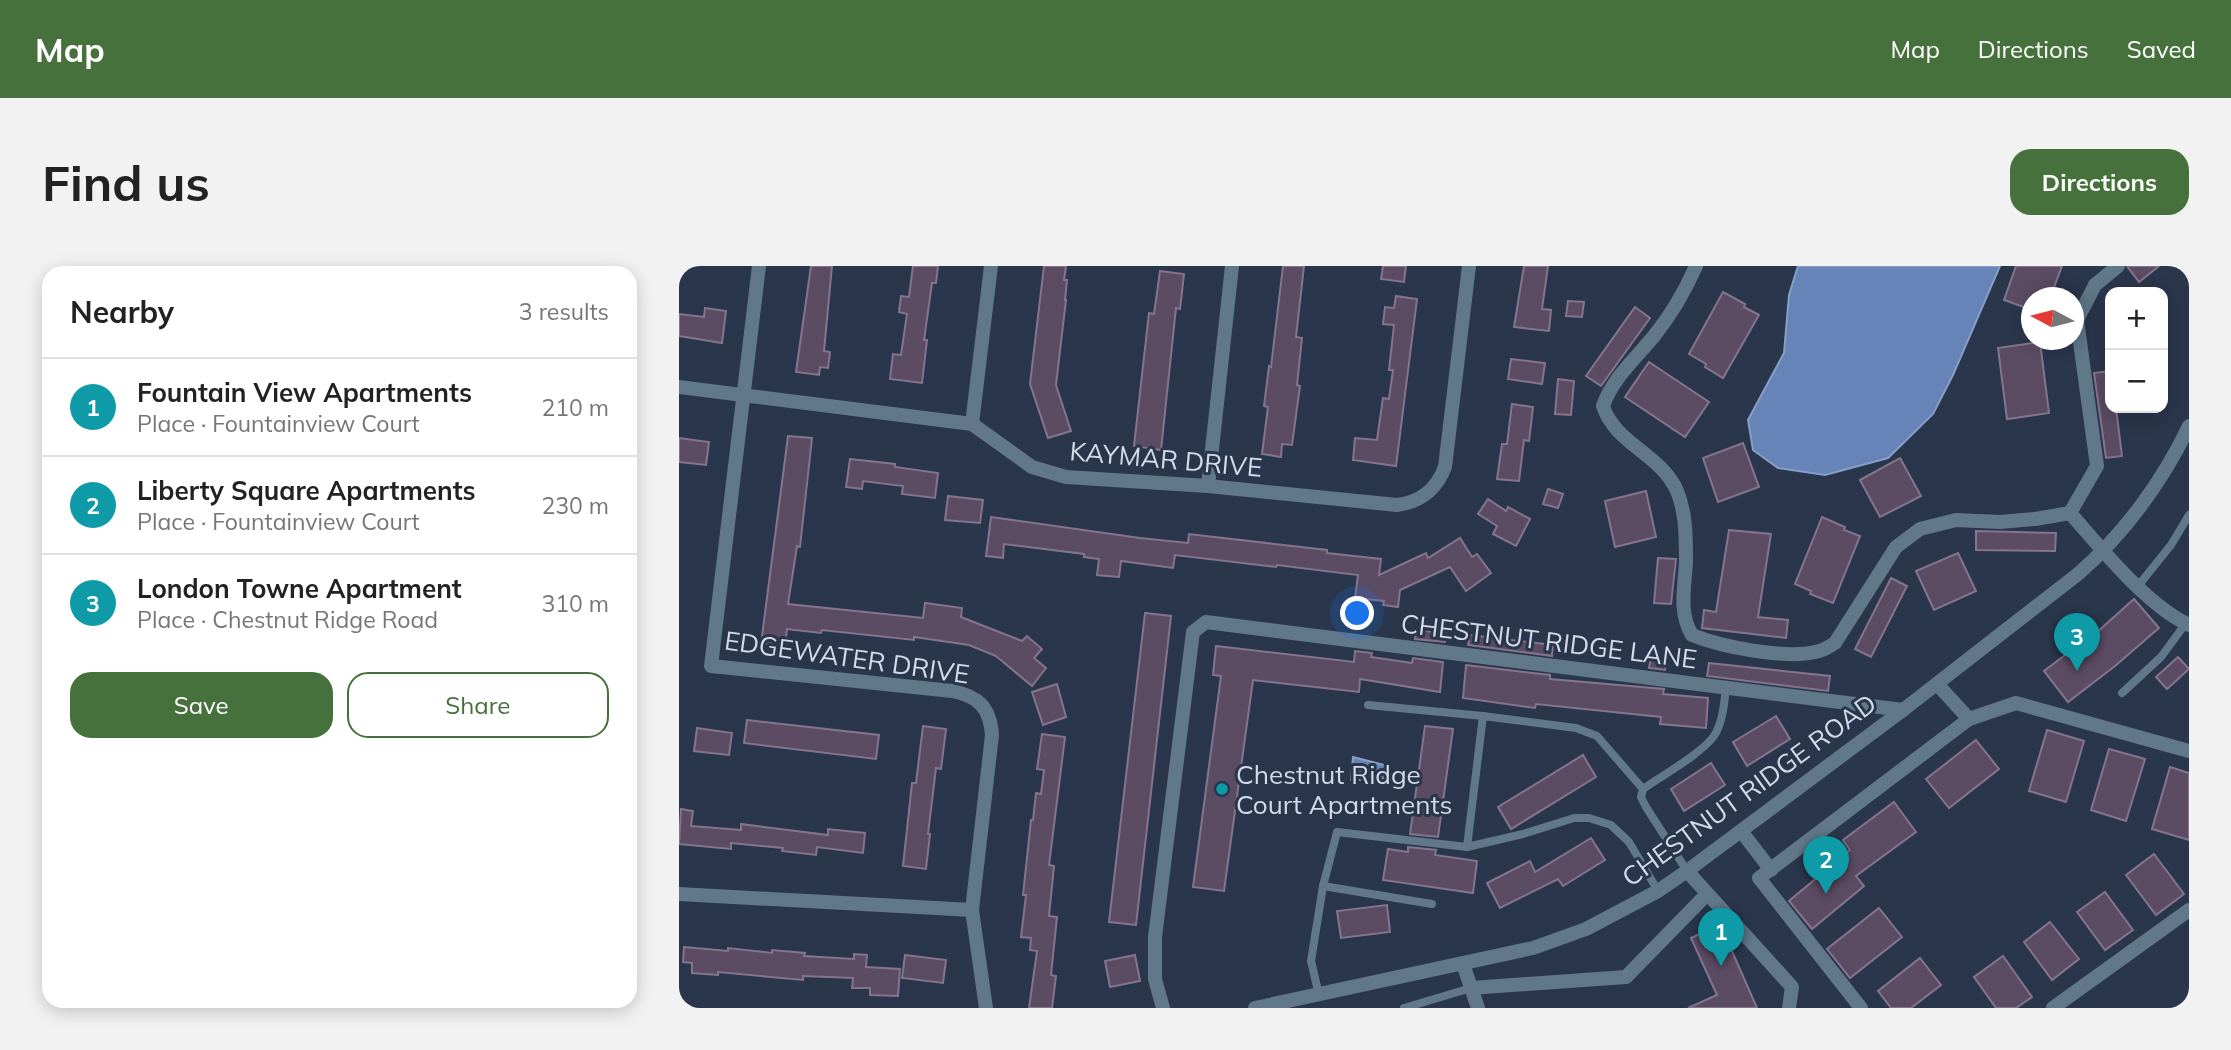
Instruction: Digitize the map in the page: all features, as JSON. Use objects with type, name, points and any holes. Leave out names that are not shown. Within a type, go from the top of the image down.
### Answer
[{"type":"street","name":"EDGEWATER DRIVE","points":[[759,266],[711,666],[952,691],[968,694],[977,700],[991,722],[992,735],[972,910],[986,1008]]},
{"type":"street","points":[[972,424],[991,266]]},
{"type":"street","points":[[1208,486],[1232,266]]},
{"type":"street","name":"KAYMAR DRIVE","points":[[679,387],[972,424],[1032,467],[1066,477],[1208,486],[1397,505],[1420,499],[1432,490],[1441,479],[1445,467],[1469,266]]},
{"type":"street","points":[[1696,266],[1685,291],[1656,333],[1607,393],[1602,406],[1611,425],[1667,472],[1677,491],[1683,511],[1686,559],[1683,607],[1685,624],[1692,635],[1726,646],[1780,652],[1814,653],[1824,650],[1835,643],[1896,547],[1920,529],[1956,520],[2000,522],[2070,513]]},
{"type":"street","points":[[2070,513],[2097,466],[2077,320],[2095,285],[2118,266]]},
{"type":"street","name":"CHESTNUT RIDGE ROAD","points":[[1255,1008],[1532,948],[1586,929],[1658,891],[1903,710],[2078,575],[2104,551],[2147,498],[2189,426]]},
{"type":"street","points":[[2070,513],[2138,586],[2175,618],[2188,624]]},
{"type":"street","name":"CHESTNUT RIDGE LANE","points":[[1163,1008],[1155,979],[1155,937],[1193,632],[1206,622],[1903,710]]},
{"type":"street","points":[[1937,684],[1969,719]]},
{"type":"street","points":[[1861,1008],[1759,878],[1969,719],[2016,703],[2189,751]]},
{"type":"street","points":[[1741,831],[1771,870]]},
{"type":"street","points":[[1687,871],[1792,987],[1789,1008]]},
{"type":"street","points":[[679,894],[972,910]]},
{"type":"street","points":[[1471,988],[1626,977],[1707,894]]},
{"type":"street","points":[[2053,1008],[2189,910]]},
{"type":"street","points":[[1463,964],[1478,1008]]},
{"type":"lane","points":[[2138,586],[2171,545],[2189,515]]},
{"type":"lane","points":[[2122,694],[2161,657],[2188,624]]},
{"type":"lane","points":[[1687,871],[1641,797],[1643,789],[1701,748],[1713,736],[1720,723],[1726,688]]},
{"type":"lane","points":[[1368,705],[1483,716],[1587,731],[1597,736],[1643,789]]},
{"type":"lane","points":[[1467,847],[1483,716]]},
{"type":"lane","points":[[1318,995],[1311,961],[1337,832],[1467,847],[1523,834],[1574,818],[1600,820],[1611,825],[1629,842],[1658,891]]},
{"type":"lane","points":[[1324,886],[1432,904]]},
{"type":"lane","points":[[1404,1008],[1471,988]]},
{"type":"water","points":[[1798,266],[2000,266],[1953,375],[1933,414],[1888,458],[1825,475],[1778,468],[1753,450],[1748,420],[1784,353],[1789,295]]},
{"type":"water","points":[[1353,757],[1388,766],[1386,779],[1351,780]]},
{"type":"building","points":[[811,266],[832,266],[824,351],[830,352],[828,368],[820,367],[819,375],[796,372]]},
{"type":"building","points":[[913,266],[938,266],[936,283],[932,283],[924,340],[927,340],[922,383],[890,379],[893,354],[901,355],[907,314],[899,312],[901,296],[909,297]]},
{"type":"building","points":[[1044,266],[1066,266],[1066,300],[1056,385],[1071,431],[1048,438],[1030,384]]},
{"type":"building","points":[[1283,266],[1304,266],[1296,337],[1302,338],[1297,385],[1300,386],[1292,445],[1282,444],[1281,457],[1262,454],[1268,407],[1264,406]]},
{"type":"building","points":[[1383,266],[1406,266],[1404,282],[1381,279]]},
{"type":"building","points":[[1524,266],[1548,266],[1542,309],[1551,310],[1549,331],[1514,327]]},
{"type":"building","points":[[2016,266],[2062,266],[2054,287],[2021,287],[2021,306],[2004,300]]},
{"type":"building","points":[[2127,266],[2159,266],[2139,282]]},
{"type":"building","points":[[1160,271],[1184,274],[1180,309],[1176,308],[1161,450],[1134,446],[1149,313],[1154,314]]},
{"type":"building","points":[[1723,292],[1759,315],[1723,378],[1689,354]]},
{"type":"building","points":[[1396,296],[1417,299],[1396,466],[1353,460],[1355,438],[1377,440],[1383,398],[1389,399],[1394,325],[1383,324],[1385,307],[1394,308]]},
{"type":"building","points":[[1568,301],[1584,302],[1582,317],[1566,316]]},
{"type":"building","points":[[1635,307],[1650,318],[1601,386],[1586,376]]},
{"type":"building","points":[[705,308],[726,311],[722,343],[679,336],[679,314],[704,317]]},
{"type":"building","points":[[2021,345],[2021,350],[2041,350],[2049,413],[2007,419],[1998,348]]},
{"type":"building","points":[[1511,359],[1545,363],[1542,384],[1508,379]]},
{"type":"building","points":[[1649,362],[1709,402],[1685,437],[1625,397]]},
{"type":"building","points":[[2105,372],[2105,413],[2117,413],[2122,456],[2106,458],[2094,373]]},
{"type":"building","points":[[1558,379],[1574,381],[1571,415],[1555,414]]},
{"type":"building","points":[[1512,404],[1533,407],[1529,441],[1524,440],[1519,481],[1497,479],[1502,444],[1507,444]]},
{"type":"building","points":[[788,436],[812,438],[800,547],[797,546],[788,604],[923,618],[925,603],[962,608],[961,617],[1022,641],[1027,636],[1042,649],[1034,658],[1046,668],[1032,686],[996,656],[969,645],[914,637],[914,640],[787,629],[785,646],[761,644]]},
{"type":"building","points":[[679,438],[709,442],[706,465],[679,462]]},
{"type":"building","points":[[1743,443],[1759,487],[1718,502],[1703,458]]},
{"type":"building","points":[[1900,458],[1921,496],[1880,517],[1860,480]]},
{"type":"building","points":[[850,459],[895,464],[895,467],[938,473],[935,498],[902,494],[903,486],[863,481],[862,489],[846,487]]},
{"type":"building","points":[[1548,489],[1563,494],[1558,508],[1543,504]]},
{"type":"building","points":[[1646,491],[1656,537],[1615,547],[1605,501]]},
{"type":"building","points":[[948,496],[983,500],[980,523],[945,520]]},
{"type":"building","points":[[1488,499],[1506,511],[1508,507],[1530,519],[1516,546],[1493,534],[1497,526],[1478,514]]},
{"type":"building","points":[[991,517],[1188,543],[1189,534],[1327,550],[1327,553],[1381,559],[1379,575],[1426,553],[1428,558],[1460,538],[1472,557],[1477,554],[1491,573],[1466,591],[1450,567],[1400,590],[1398,607],[1383,605],[1384,601],[1355,598],[1358,575],[1277,565],[1175,555],[1173,568],[1121,561],[1119,577],[1097,575],[1099,559],[1084,557],[1084,554],[1004,544],[1003,558],[986,556]]},
{"type":"building","points":[[1822,517],[1860,536],[1833,603],[1810,594],[1811,591],[1795,584]]},
{"type":"building","points":[[1729,530],[1771,534],[1758,617],[1788,620],[1786,638],[1702,628],[1704,610],[1716,612]]},
{"type":"building","points":[[1976,531],[2056,533],[2055,551],[1976,550]]},
{"type":"building","points":[[1958,553],[1976,591],[1934,610],[1916,571]]},
{"type":"building","points":[[1658,558],[1676,559],[1671,604],[1654,603]]},
{"type":"building","points":[[1891,578],[1907,586],[1871,657],[1855,649]]},
{"type":"building","points":[[2134,599],[2159,628],[2068,702],[2044,671],[2085,640],[2086,642]]},
{"type":"building","points":[[1145,613],[1171,616],[1136,925],[1109,922]]},
{"type":"building","points":[[1416,630],[1446,633],[1445,642],[1415,639]]},
{"type":"building","points":[[1470,635],[1553,645],[1552,656],[1468,645]]},
{"type":"building","points":[[1216,646],[1354,662],[1355,651],[1372,653],[1371,657],[1412,663],[1413,658],[1443,662],[1440,692],[1360,679],[1359,692],[1253,680],[1224,891],[1193,887],[1221,676],[1213,675]]},
{"type":"building","points":[[1651,657],[1666,658],[1665,670],[1649,668]]},
{"type":"building","points":[[2178,657],[2189,669],[2167,689],[2156,677]]},
{"type":"building","points":[[1709,663],[1830,676],[1828,691],[1707,676]]},
{"type":"building","points":[[1466,665],[1550,675],[1550,679],[1664,689],[1663,694],[1708,698],[1706,728],[1660,724],[1661,717],[1536,704],[1535,708],[1463,698]]},
{"type":"building","points":[[1057,684],[1066,717],[1043,725],[1032,692]]},
{"type":"building","points":[[1776,716],[1790,739],[1747,766],[1733,742]]},
{"type":"building","points":[[747,720],[879,735],[876,759],[744,743]]},
{"type":"building","points":[[923,726],[946,729],[941,769],[936,768],[926,869],[903,866],[912,783],[916,783]]},
{"type":"building","name":"Chestnut Ridge Court Apartments","points":[[1425,726],[1453,729],[1438,837],[1410,834]]},
{"type":"building","points":[[697,728],[732,733],[729,755],[694,751]]},
{"type":"building","points":[[2047,730],[2084,741],[2066,802],[2029,791]]},
{"type":"building","points":[[1042,734],[1065,737],[1049,865],[1054,866],[1049,916],[1057,917],[1051,975],[1056,976],[1052,1008],[1029,1008],[1037,951],[1030,950],[1031,938],[1021,937],[1031,820],[1036,793],[1041,794],[1044,770],[1037,769]]},
{"type":"building","points":[[1976,740],[1999,769],[1949,808],[1926,779]]},
{"type":"building","points":[[2109,749],[2145,759],[2126,821],[2091,810]]},
{"type":"building","name":"Chestnut Ridge Court Apartments","points":[[1583,755],[1596,777],[1511,829],[1498,807]]},
{"type":"building","points":[[1711,763],[1725,785],[1684,811],[1671,789]]},
{"type":"building","points":[[2170,767],[2189,773],[2189,840],[2152,829]]},
{"type":"building","points":[[1894,802],[1916,832],[1856,876],[1864,886],[1812,929],[1789,901],[1850,850],[1843,840]]},
{"type":"building","points":[[681,809],[693,811],[691,826],[741,830],[741,824],[828,835],[828,829],[865,833],[863,853],[817,847],[816,855],[782,851],[783,848],[731,843],[731,849],[679,844]]},
{"type":"building","points":[[1591,838],[1605,860],[1563,886],[1558,879],[1500,908],[1487,883],[1530,861],[1535,872]]},
{"type":"building","name":"Chestnut Ridge Court Apartments","points":[[1408,847],[1436,850],[1435,855],[1477,861],[1473,893],[1383,880],[1388,849],[1408,852]]},
{"type":"building","points":[[2154,854],[2184,894],[2156,915],[2126,875]]},
{"type":"building","points":[[2105,892],[2133,930],[2105,950],[2077,912]]},
{"type":"building","points":[[1387,905],[1390,932],[1341,938],[1337,911]]},
{"type":"building","points":[[1879,908],[1902,937],[1850,978],[1827,949]]},
{"type":"building","points":[[2050,922],[2079,959],[2052,980],[2024,942]]},
{"type":"building","points":[[1720,924],[1757,1008],[1688,1008],[1717,995],[1691,938]]},
{"type":"building","points":[[684,947],[772,953],[772,950],[805,953],[804,956],[854,959],[854,954],[867,955],[866,967],[900,969],[898,996],[870,995],[870,988],[852,988],[853,978],[803,976],[803,980],[718,972],[718,975],[692,973],[692,963],[683,962]]},
{"type":"building","points":[[905,955],[946,960],[943,983],[902,978]]},
{"type":"building","points":[[1135,955],[1140,981],[1110,987],[1105,961]]},
{"type":"building","points":[[2003,956],[2032,997],[2016,1008],[1996,1008],[1974,977]]},
{"type":"building","points":[[1920,958],[1941,985],[1911,1008],[1891,1008],[1878,991]]},
{"type":"place","name":"London Towne Apartment","points":[[2077,671]]},
{"type":"place","name":"Chestnut Ridge Court Apartments","points":[[1222,789]]},
{"type":"place","name":"Liberty Square Apartments","points":[[1826,894]]},
{"type":"place","name":"Fountain View Apartments","points":[[1721,966]]}]
